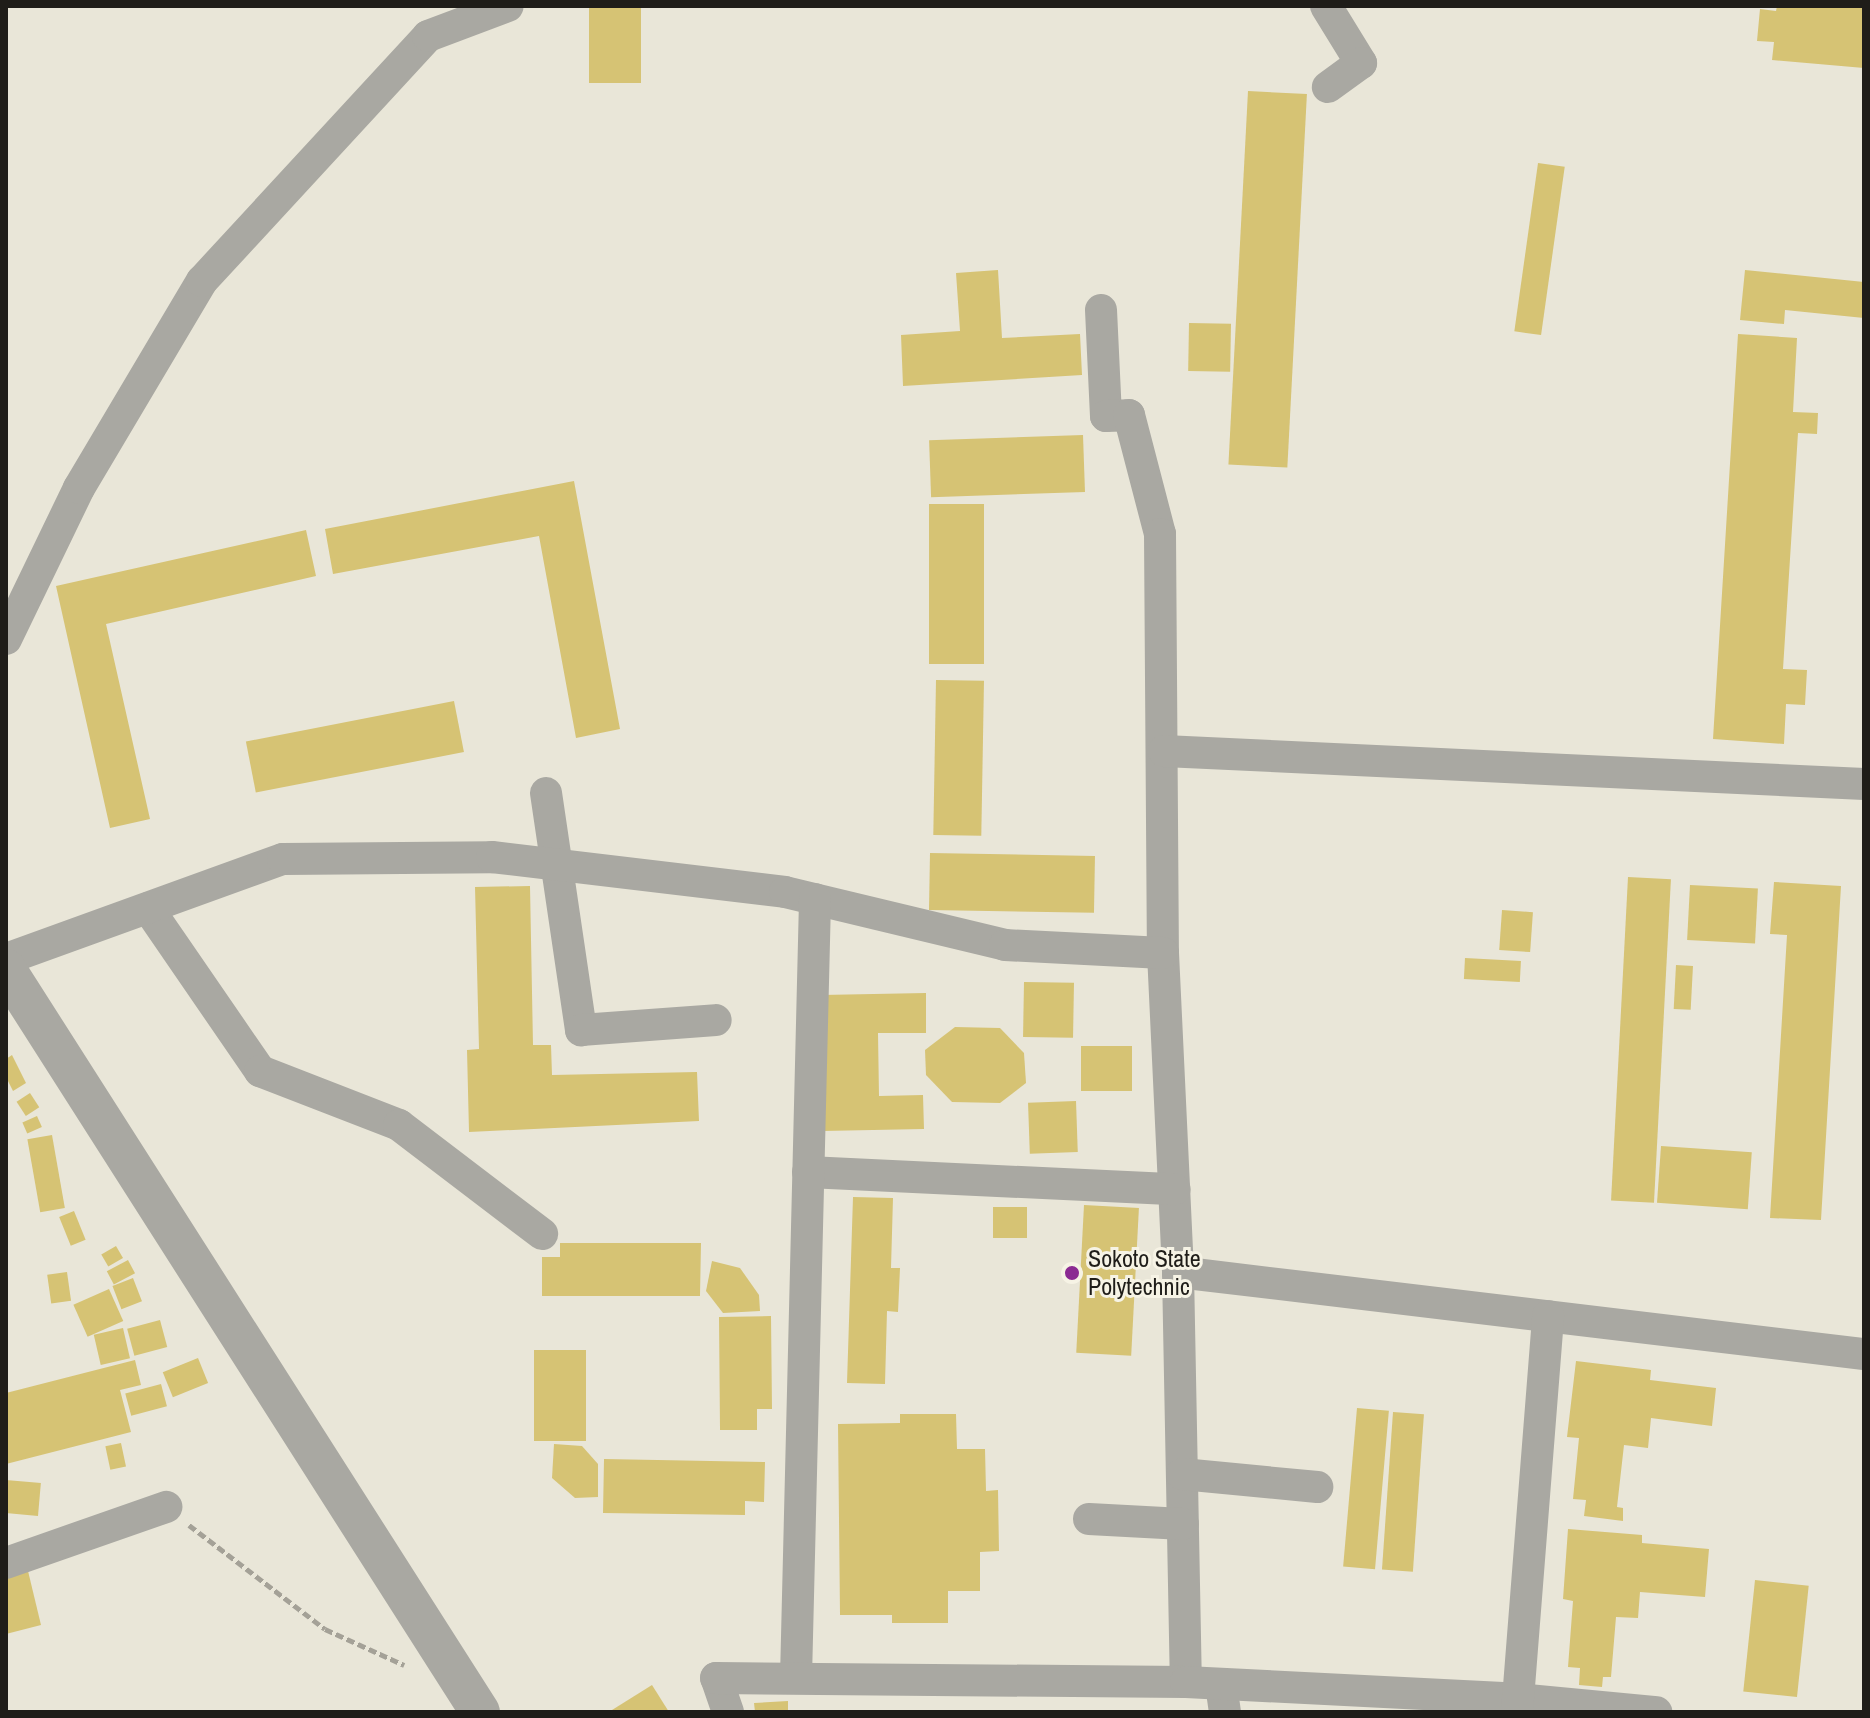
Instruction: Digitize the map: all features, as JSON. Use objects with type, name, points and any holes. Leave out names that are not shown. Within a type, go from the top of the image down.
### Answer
[{"type":"street","points":[[6,639],[79,488],[202,281],[428,36],[508,6]]},
{"type":"street","points":[[1326,6],[1361,63],[1328,87]]},
{"type":"street","points":[[1101,310],[1106,416],[1129,415],[1160,534],[1164,751],[1163,953],[1178,1272],[1186,1682]]},
{"type":"street","points":[[1164,751],[1864,784]]},
{"type":"street","points":[[546,793],[581,1030],[716,1020]]},
{"type":"street","points":[[6,959],[283,859],[492,857],[815,899],[1005,945],[1163,953]]},
{"type":"street","points":[[796,1678],[815,899]]},
{"type":"street","points":[[148,908],[260,1071],[399,1125],[542,1234]]},
{"type":"street","points":[[6,969],[18,1010],[480,1712]]},
{"type":"street","points":[[808,1172],[1175,1189]]},
{"type":"street","points":[[1178,1272],[1864,1354]]},
{"type":"street","points":[[1518,1706],[1548,1316]]},
{"type":"street","points":[[1182,1474],[1317,1487]]},
{"type":"street","points":[[6,1563],[166,1507]]},
{"type":"street","points":[[1089,1519],[1183,1524]]},
{"type":"street","points":[[728,1712],[716,1678],[1186,1682],[1223,1698],[1656,1712]]},
{"type":"path","points":[[166,1507],[325,1629],[411,1668]]},
{"type":"building","points":[[589,6],[641,6],[641,83],[589,83]]},
{"type":"building","points":[[1777,6],[1864,6],[1864,68],[1772,60],[1774,42],[1757,41],[1760,9],[1776,11]]},
{"type":"building","points":[[1248,91],[1307,94],[1287,468],[1228,464]]},
{"type":"building","points":[[1538,163],[1565,167],[1541,335],[1514,331]]},
{"type":"building","points":[[998,270],[1002,338],[1080,334],[1082,375],[903,386],[901,335],[960,331],[956,273]]},
{"type":"building","points":[[1745,270],[1864,282],[1864,318],[1785,310],[1784,324],[1740,320]]},
{"type":"building","points":[[1189,323],[1231,324],[1230,372],[1188,371]]},
{"type":"building","points":[[1738,334],[1797,338],[1793,412],[1818,413],[1817,434],[1798,433],[1783,669],[1807,670],[1805,705],[1786,704],[1784,744],[1713,739]]},
{"type":"building","points":[[1083,435],[1085,492],[931,497],[929,440]]},
{"type":"building","points":[[574,481],[620,729],[576,738],[539,536],[333,574],[325,529]]},
{"type":"building","points":[[929,504],[984,504],[984,664],[929,664]]},
{"type":"building","points":[[306,530],[316,576],[106,624],[150,819],[110,828],[56,586]]},
{"type":"building","points":[[936,680],[984,681],[981,836],[933,835]]},
{"type":"building","points":[[454,701],[464,752],[256,792],[246,741]]},
{"type":"building","points":[[930,853],[1095,856],[1094,913],[929,910]]},
{"type":"building","points":[[1628,877],[1671,879],[1654,1203],[1611,1201]]},
{"type":"building","points":[[1774,882],[1841,886],[1821,1220],[1770,1218],[1787,935],[1770,934]]},
{"type":"building","points":[[1690,885],[1758,889],[1755,943],[1687,940]]},
{"type":"building","points":[[530,886],[533,1045],[551,1045],[552,1075],[697,1072],[699,1121],[469,1132],[467,1050],[479,1049],[475,887]]},
{"type":"building","points":[[1502,910],[1533,912],[1530,952],[1499,950]]},
{"type":"building","points":[[1465,958],[1521,961],[1520,982],[1464,979]]},
{"type":"building","points":[[1676,965],[1693,966],[1691,1010],[1674,1009]]},
{"type":"building","points":[[1024,982],[1074,983],[1073,1038],[1023,1037]]},
{"type":"building","points":[[926,993],[926,1033],[878,1033],[879,1096],[923,1095],[924,1129],[822,1131],[821,995]]},
{"type":"building","points":[[955,1027],[1000,1028],[1024,1053],[1026,1083],[1000,1103],[952,1102],[926,1075],[925,1050]]},
{"type":"building","points":[[1081,1046],[1132,1046],[1132,1091],[1081,1091]]},
{"type":"building","points":[[12,1055],[26,1083],[13,1091],[6,1077],[6,1059]]},
{"type":"building","points":[[30,1093],[39,1107],[26,1116],[17,1102]]},
{"type":"building","points":[[1076,1101],[1078,1152],[1030,1154],[1028,1103]]},
{"type":"building","points":[[37,1116],[42,1127],[27,1133],[22,1123]]},
{"type":"building","points":[[52,1135],[65,1208],[40,1212],[27,1139]]},
{"type":"building","points":[[1661,1146],[1752,1152],[1748,1209],[1657,1203]]},
{"type":"building","points":[[853,1197],[893,1198],[891,1268],[900,1268],[898,1312],[887,1311],[885,1384],[847,1383]]},
{"type":"building","points":[[1084,1205],[1139,1208],[1131,1356],[1076,1353]]},
{"type":"building","points":[[993,1207],[1027,1207],[1027,1238],[993,1238]]},
{"type":"building","points":[[74,1211],[86,1240],[71,1246],[59,1217]]},
{"type":"building","points":[[560,1243],[701,1243],[700,1296],[542,1296],[542,1257],[560,1257]]},
{"type":"building","points":[[116,1246],[123,1258],[108,1267],[101,1254]]},
{"type":"building","points":[[128,1260],[135,1273],[114,1285],[107,1271]]},
{"type":"building","points":[[712,1261],[740,1268],[759,1295],[760,1311],[723,1313],[706,1291]]},
{"type":"building","points":[[67,1272],[71,1301],[51,1304],[47,1275]]},
{"type":"building","points":[[133,1278],[142,1301],[121,1309],[112,1286]]},
{"type":"building","points":[[109,1289],[123,1321],[88,1337],[73,1305]]},
{"type":"building","points":[[771,1316],[772,1409],[757,1409],[757,1430],[720,1430],[719,1317]]},
{"type":"building","points":[[160,1320],[167,1347],[134,1356],[127,1329]]},
{"type":"building","points":[[123,1328],[130,1358],[101,1365],[94,1335]]},
{"type":"building","points":[[534,1350],[586,1350],[586,1441],[534,1441]]},
{"type":"building","points":[[198,1358],[208,1383],[173,1397],[163,1372]]},
{"type":"building","points":[[135,1360],[141,1385],[120,1390],[131,1432],[6,1464],[6,1393]]},
{"type":"building","points":[[1576,1361],[1651,1370],[1650,1380],[1716,1388],[1712,1426],[1651,1418],[1648,1448],[1624,1445],[1617,1507],[1623,1508],[1623,1521],[1584,1516],[1586,1500],[1573,1499],[1579,1438],[1567,1437]]},
{"type":"building","points":[[161,1384],[167,1406],[131,1416],[125,1394]]},
{"type":"building","points":[[1357,1408],[1389,1411],[1375,1569],[1343,1566]]},
{"type":"building","points":[[1393,1412],[1424,1414],[1413,1572],[1382,1570]]},
{"type":"building","points":[[900,1414],[956,1414],[957,1449],[985,1449],[986,1491],[998,1490],[999,1551],[980,1552],[980,1591],[948,1591],[948,1623],[892,1623],[892,1615],[840,1615],[838,1424],[900,1423]]},
{"type":"building","points":[[121,1443],[126,1466],[110,1470],[105,1446]]},
{"type":"building","points":[[554,1444],[582,1446],[598,1464],[598,1497],[575,1498],[552,1478]]},
{"type":"building","points":[[604,1459],[765,1462],[764,1502],[745,1501],[745,1515],[603,1513]]},
{"type":"building","points":[[6,1480],[41,1483],[38,1516],[6,1513]]},
{"type":"building","points":[[1568,1529],[1642,1535],[1642,1543],[1709,1549],[1705,1597],[1640,1592],[1638,1618],[1616,1617],[1611,1677],[1603,1677],[1602,1687],[1579,1685],[1580,1668],[1568,1667],[1573,1601],[1563,1599]]},
{"type":"building","points":[[28,1571],[41,1625],[6,1634],[6,1577]]},
{"type":"building","points":[[1755,1580],[1809,1586],[1797,1697],[1743,1691]]},
{"type":"building","points":[[652,1685],[669,1712],[613,1712],[612,1710]]},
{"type":"building","points":[[788,1701],[788,1712],[755,1712],[754,1703]]},
{"type":"place","name":"Sokoto State Polytechnic","points":[[1072,1273]]}]
